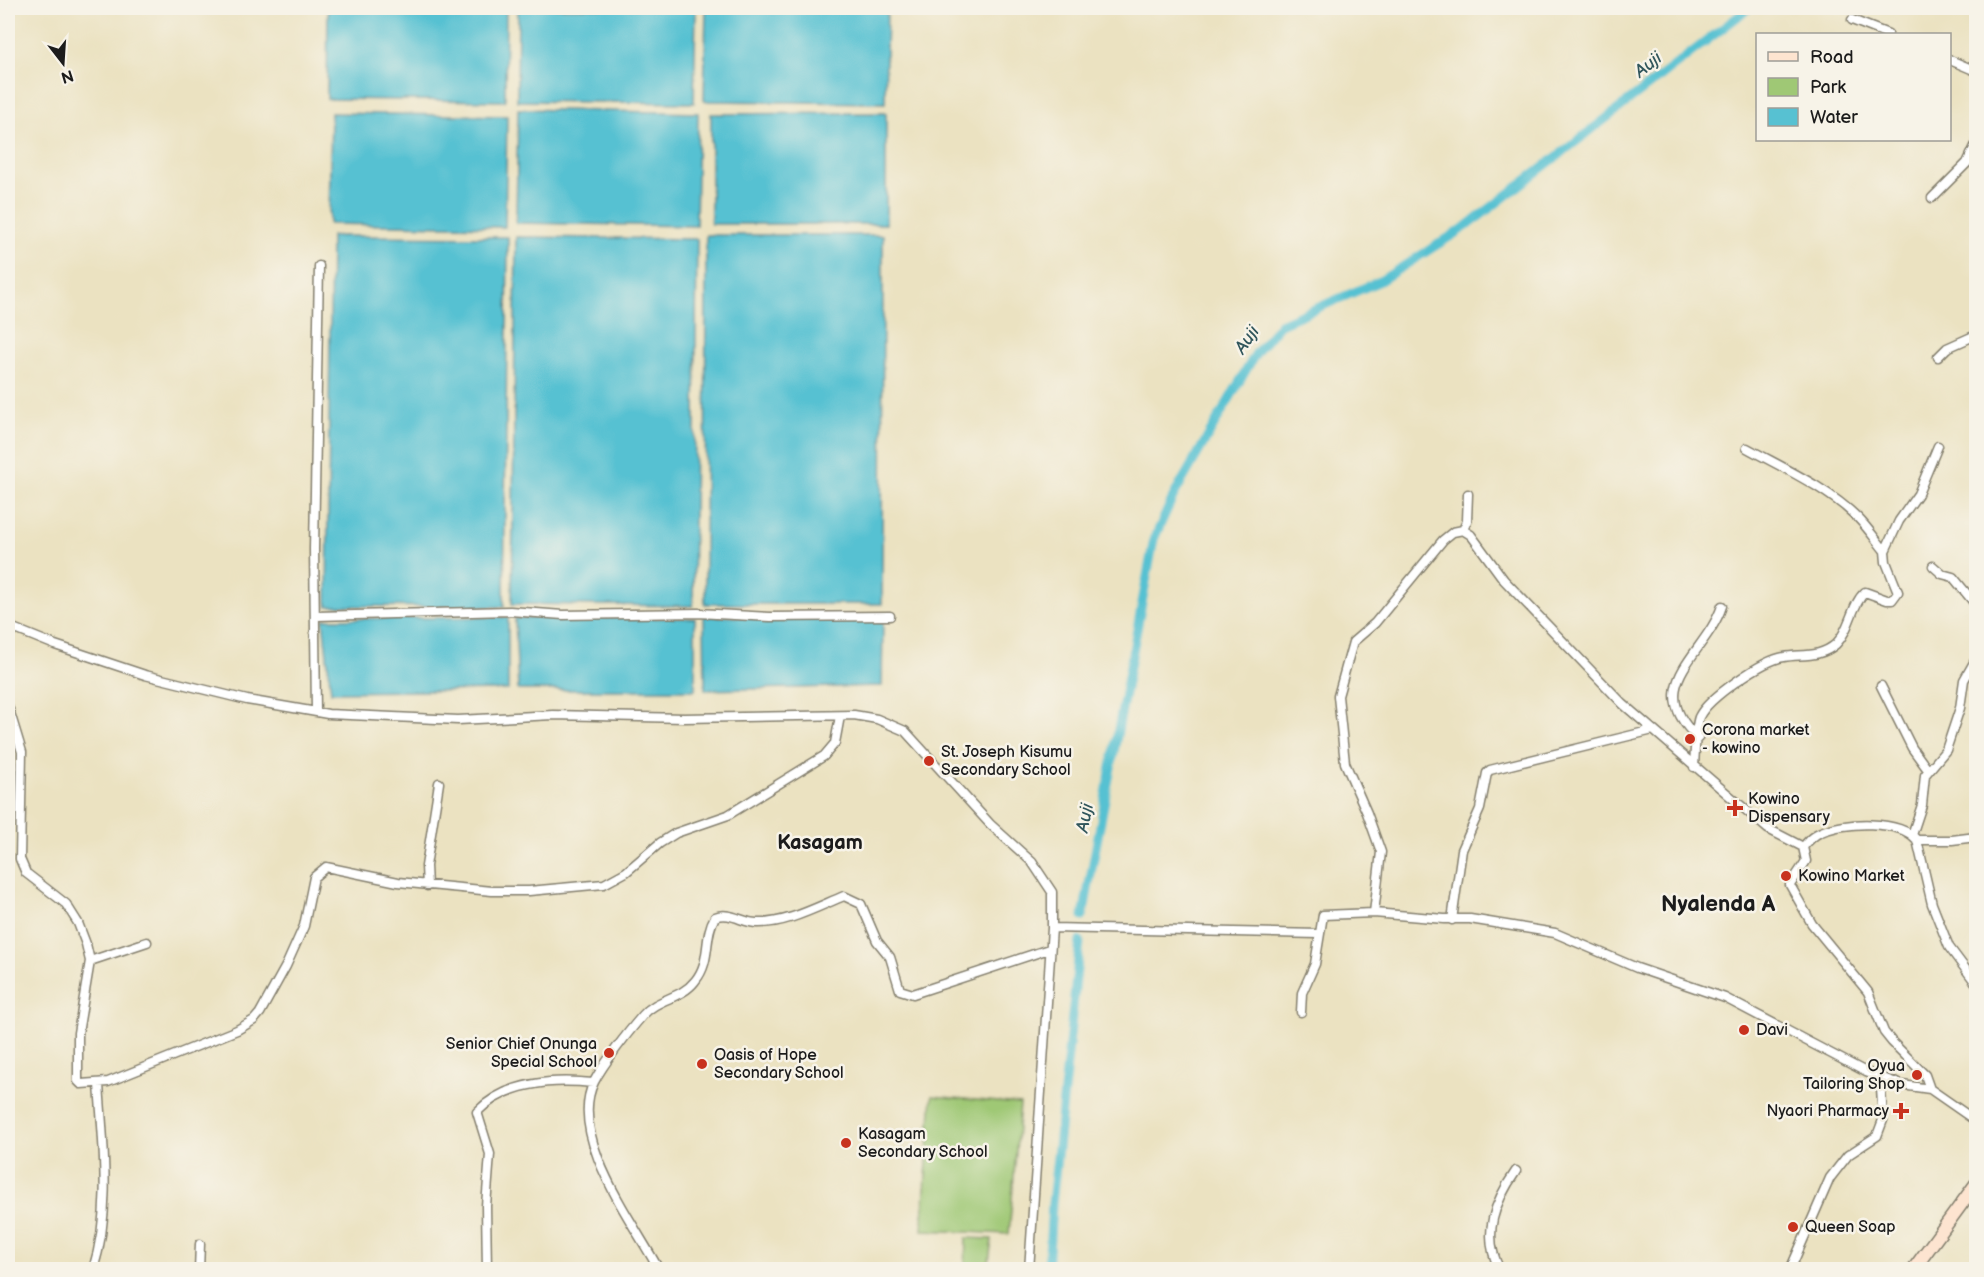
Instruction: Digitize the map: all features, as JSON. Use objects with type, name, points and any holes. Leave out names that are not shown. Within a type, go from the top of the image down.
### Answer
[{"type":"main road","points":[[1913,1269],[1977,1184]]},
{"type":"street","points":[[1852,20],[1885,33]]},
{"type":"street","points":[[1951,60],[1977,71]]},
{"type":"street","points":[[1932,198],[1967,163],[1977,144]]},
{"type":"street","points":[[316,712],[317,616],[314,549],[319,266]]},
{"type":"street","points":[[1938,357],[1947,348],[1977,335]]},
{"type":"street","points":[[1694,767],[1700,715],[1742,677],[1773,659],[1817,655],[1837,643],[1865,592],[1887,600],[1895,597],[1898,592],[1886,562],[1885,550],[1899,521],[1918,494],[1938,446]]},
{"type":"street","points":[[1747,448],[1802,476],[1828,494],[1858,518],[1885,550]]},
{"type":"street","points":[[1463,530],[1467,521],[1468,494]]},
{"type":"street","points":[[1374,913],[1381,852],[1345,763],[1338,696],[1353,642],[1375,623],[1443,540],[1453,532],[1463,530],[1471,535],[1488,562],[1504,580],[1578,655],[1603,685],[1768,830],[1803,847]]},
{"type":"street","points":[[1933,566],[1942,574],[1953,577],[1977,604]]},
{"type":"street","points":[[1698,738],[1680,717],[1675,699],[1675,686],[1690,657],[1717,622],[1722,606]]},
{"type":"street","points":[[317,616],[510,611],[563,615],[698,613],[770,616],[890,616]]},
{"type":"street","points":[[8,626],[55,645],[145,675],[247,700],[316,712],[360,717],[458,720],[553,715],[674,718],[840,716],[877,719],[905,730],[984,818],[1032,862],[1044,878],[1053,898],[1029,1269]]},
{"type":"street","points":[[1977,659],[1964,680],[1960,708],[1948,744],[1928,770],[1914,837],[1932,904],[1949,947],[1977,983]]},
{"type":"street","points":[[1881,686],[1912,748],[1928,770]]},
{"type":"street","points":[[8,706],[22,752],[20,860],[26,873],[66,904],[78,923],[90,961],[78,1034],[78,1081],[81,1084],[99,1084],[149,1066],[237,1030],[254,1020],[297,944],[304,926],[312,883],[319,871],[333,867],[398,882],[427,886],[529,891],[604,884],[626,872],[660,843],[676,833],[716,820],[740,809],[824,756],[835,743],[840,716]]},
{"type":"street","points":[[1452,920],[1462,850],[1480,809],[1487,773],[1490,770],[1653,730]]},
{"type":"street","points":[[427,886],[426,866],[439,783]]},
{"type":"street","points":[[1803,847],[1819,832],[1841,827],[1888,826],[1914,837],[1952,840],[1977,837]]},
{"type":"street","points":[[1803,847],[1806,861],[1792,879],[1792,890],[1812,924],[1868,992],[1884,1032],[1925,1075],[1930,1089]]},
{"type":"street","points":[[659,1269],[639,1239],[598,1161],[589,1132],[589,1109],[593,1083],[656,1002],[671,999],[694,983],[705,966],[713,920],[718,915],[738,917],[755,923],[778,920],[844,896],[861,904],[877,941],[890,957],[900,990],[906,994],[913,994],[1049,950]]},
{"type":"street","points":[[1301,1012],[1302,993],[1315,964],[1318,934],[1323,915],[1374,913],[1452,920],[1485,920],[1555,933],[1637,968],[1725,998],[1884,1079],[1930,1089],[1977,1122]]},
{"type":"street","points":[[1052,928],[1318,934]]},
{"type":"street","points":[[90,961],[147,942]]},
{"type":"street","points":[[487,1269],[486,1206],[490,1154],[477,1112],[485,1104],[518,1088],[559,1079],[593,1083]]},
{"type":"street","points":[[1790,1269],[1830,1178],[1848,1155],[1877,1136],[1882,1120],[1881,1088],[1884,1079]]},
{"type":"street","points":[[93,1269],[103,1226],[105,1163],[99,1084]]},
{"type":"street","points":[[1500,1269],[1490,1247],[1491,1226],[1506,1186],[1516,1171]]},
{"type":"street","points":[[199,1269],[200,1245]]},
{"type":"green space","points":[[932,1096],[1020,1104],[1009,1234],[922,1230]]},
{"type":"green space","points":[[966,1238],[992,1239],[988,1269],[965,1269]]},
{"type":"water","points":[[328,8],[506,8],[505,101],[327,99]]},
{"type":"water","points":[[518,8],[696,8],[694,103],[517,101]]},
{"type":"water","points":[[706,8],[887,8],[885,103],[704,101]]},
{"type":"water","points":[[518,109],[698,113],[696,226],[516,223]]},
{"type":"water","points":[[331,113],[507,116],[505,227],[329,224]]},
{"type":"water","points":[[886,113],[886,224],[711,224],[711,114]]},
{"type":"water","points":[[706,235],[883,235],[882,604],[705,604]]},
{"type":"water","points":[[331,236],[508,237],[504,607],[327,606]]},
{"type":"water","points":[[516,237],[697,239],[693,606],[512,604]]},
{"type":"water","points":[[704,616],[883,619],[882,686],[705,690]]},
{"type":"water","points":[[508,617],[508,690],[331,692],[323,619]]},
{"type":"water","points":[[515,618],[695,618],[695,690],[518,690]]},
{"type":"waterway","name":"Auji","points":[[1083,916],[1154,539],[1174,495],[1256,353],[1280,324],[1380,281],[1467,226],[1749,8]]},
{"type":"waterway","name":"Auji","points":[[1048,1270],[1052,1204],[1080,941]]},
{"type":"place","name":"Corona market - kowino","points":[[1690,739]]},
{"type":"place","name":"St. Joseph Kisumu Secondary School","points":[[929,761]]},
{"type":"place","name":"Kowino Dispensary","points":[[1735,808]]},
{"type":"place","name":"Kowino Market","points":[[1786,876]]},
{"type":"place","name":"Davi","points":[[1744,1030]]},
{"type":"place","name":"Senior Chief Onunga Special School","points":[[609,1053]]},
{"type":"place","name":"Oasis of Hope Secondary School","points":[[702,1064]]},
{"type":"place","name":"Oyua Tailoring Shop","points":[[1917,1075]]},
{"type":"place","name":"Nyaori Pharmacy","points":[[1901,1111]]},
{"type":"place","name":"Kasagam Secondary School","points":[[846,1143]]},
{"type":"place","name":"Queen Soap","points":[[1793,1227]]},
{"type":"district","name":"Kasagam","points":[[820,843]]},
{"type":"district","name":"Nyalenda A","points":[[1718,904]]}]
